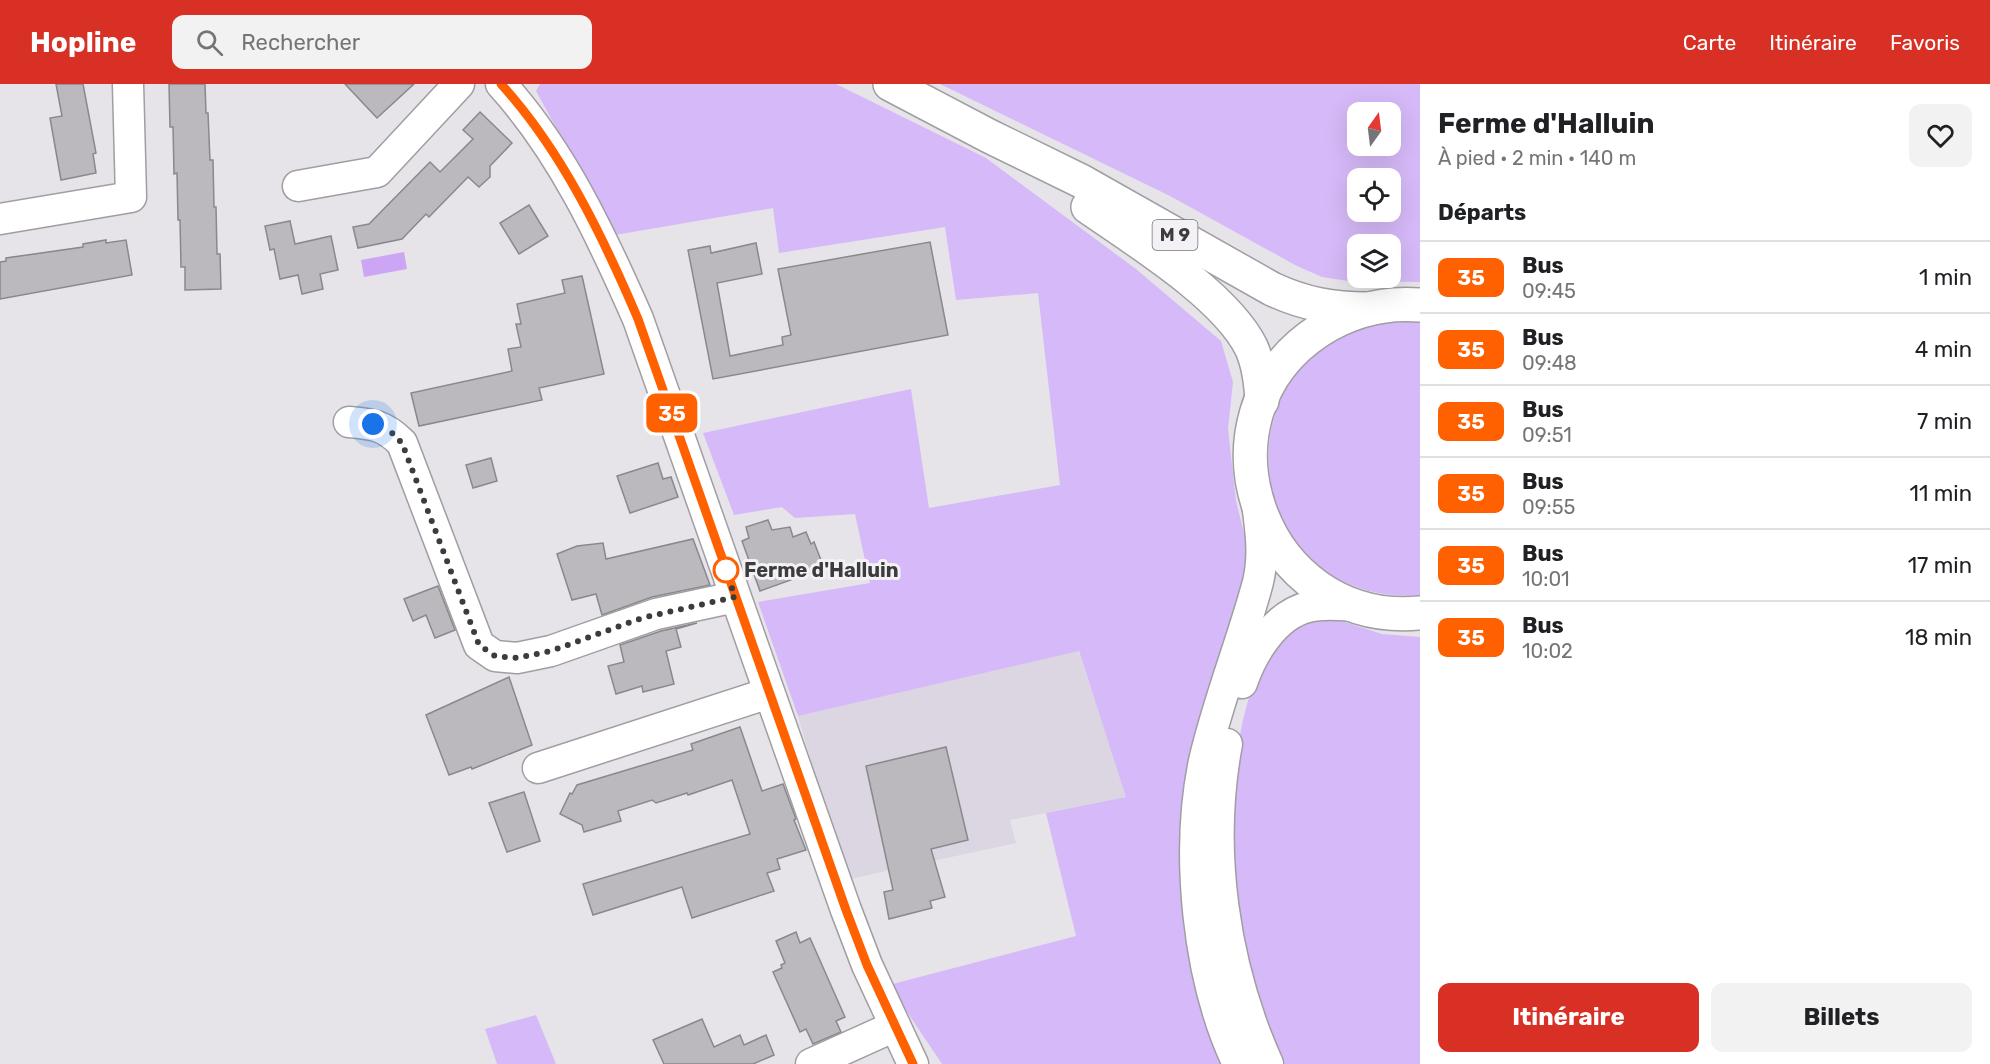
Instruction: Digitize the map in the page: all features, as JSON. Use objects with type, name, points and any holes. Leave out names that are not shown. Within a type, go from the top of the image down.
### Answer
[{"type":"highway","name":"M 9","points":[[890,84],[1081,181],[1288,297],[1336,309],[1368,309]]},
{"type":"highway","name":"M 9","points":[[989,136],[1152,252],[1212,299],[1241,331],[1251,348],[1258,367],[1262,401]]},
{"type":"highway","points":[[1420,305],[1393,305],[1368,309],[1340,319],[1304,342],[1279,369],[1262,401],[1251,448],[1252,483],[1258,507],[1273,539],[1295,568],[1323,591],[1355,606],[1391,613],[1420,613]]},
{"type":"street","points":[[0,219],[131,197],[128,84]]},
{"type":"street","points":[[298,186],[377,172],[459,84]]},
{"type":"street","points":[[507,86],[570,181],[618,274],[638,319],[854,932],[913,1064]]},
{"type":"street","points":[[349,422],[373,424],[390,431],[402,443],[479,645],[495,656],[517,658],[551,651],[642,618],[735,597]]},
{"type":"street","points":[[1238,1064],[1222,1027],[1207,973],[1198,897],[1197,804],[1204,761],[1218,708],[1262,564],[1263,546],[1258,507]]},
{"type":"street","points":[[1268,1064],[1247,1009],[1229,942],[1223,905],[1218,840],[1226,752],[1236,701],[1244,678],[1253,658],[1275,628],[1296,611],[1309,607],[1355,606]]},
{"type":"street","points":[[538,768],[769,693]]},
{"type":"street","points":[[811,1064],[895,1026]]},
{"type":"shaded area","points":[[540,84],[836,84],[986,158],[1136,269],[1221,341],[1233,382],[1228,429],[1236,501],[1252,565],[1190,793],[1228,1064],[942,1064],[889,985],[1076,936],[1046,813],[1126,797],[1079,651],[798,716],[758,602],[870,583],[855,514],[795,518],[782,507],[734,515],[703,433],[911,389],[929,508],[1060,485],[1038,293],[956,300],[945,227],[779,253],[773,208],[615,235],[536,91]]},
{"type":"shaded area","points":[[940,84],[1420,84],[1420,282],[1401,282],[1401,234],[1347,234],[1347,281],[1322,277],[1297,266],[1170,196]]},
{"type":"shaded area","points":[[404,252],[407,269],[364,277],[361,260]]},
{"type":"shaded area","points":[[1400,321],[1420,322],[1420,595],[1358,588],[1311,560],[1282,518],[1269,469],[1274,418],[1297,372],[1339,338]]},
{"type":"shaded area","points":[[1335,619],[1382,634],[1420,637],[1420,1064],[1285,1064],[1259,1001],[1240,936],[1235,902],[1232,816],[1235,770],[1242,724],[1254,683],[1271,649],[1295,625],[1309,620]]},
{"type":"shaded area","points":[[1078,650],[1127,797],[1010,820],[1016,843],[845,880],[798,716]]},
{"type":"shaded area","points":[[536,1015],[556,1064],[497,1064],[485,1029]]},
{"type":"building","points":[[56,84],[83,84],[96,153],[93,154],[96,173],[61,180],[50,118],[62,116]]},
{"type":"building","points":[[169,84],[205,84],[210,160],[213,160],[214,207],[216,207],[217,254],[220,254],[221,289],[185,290],[185,267],[181,267],[177,173],[174,174],[173,127],[170,127]]},
{"type":"building","points":[[345,84],[414,84],[377,118]]},
{"type":"building","points":[[480,112],[512,143],[490,166],[490,177],[479,187],[468,177],[429,217],[426,214],[402,239],[358,248],[353,227],[369,224],[430,162],[440,172],[473,139],[463,130]]},
{"type":"building","points":[[529,205],[548,236],[519,254],[500,223]]},
{"type":"building","points":[[290,221],[295,244],[331,236],[338,270],[320,274],[323,289],[302,294],[298,275],[280,279],[274,249],[270,250],[265,226]]},
{"type":"building","points":[[106,240],[106,243],[126,240],[132,275],[0,299],[0,262],[6,261],[6,258],[83,247],[83,244]]},
{"type":"building","points":[[930,242],[948,335],[713,379],[688,250],[710,246],[711,253],[756,243],[762,274],[717,283],[730,356],[783,345],[782,337],[791,335],[778,269]]},
{"type":"building","points":[[582,276],[604,374],[539,388],[542,400],[419,426],[411,393],[512,371],[508,349],[521,347],[516,324],[521,324],[517,304],[565,293],[562,280]]},
{"type":"building","points":[[491,458],[497,481],[473,488],[466,465]]},
{"type":"building","points":[[658,463],[663,479],[671,477],[678,497],[630,513],[617,476]]},
{"type":"building","points":[[768,520],[772,530],[790,527],[793,537],[806,532],[811,544],[814,542],[824,568],[760,591],[742,541],[749,538],[746,527]]},
{"type":"building","points":[[693,539],[710,585],[652,597],[602,615],[596,594],[572,600],[557,554],[577,546],[603,543],[606,559]]},
{"type":"building","points":[[438,586],[455,630],[435,638],[426,615],[413,621],[404,599]]},
{"type":"building","points":[[697,623],[676,629],[681,647],[666,651],[674,684],[643,692],[642,686],[616,694],[608,666],[624,662],[620,645],[661,631]]},
{"type":"building","points":[[509,677],[532,745],[472,769],[471,767],[449,775],[426,715]]},
{"type":"building","points":[[740,727],[762,791],[783,784],[806,850],[777,859],[780,869],[767,873],[774,891],[692,918],[682,887],[593,915],[583,884],[750,834],[732,780],[688,795],[687,793],[656,803],[652,800],[618,811],[621,821],[584,832],[582,825],[560,814],[570,793],[572,794],[577,785],[693,750],[691,744]]},
{"type":"building","points":[[946,747],[968,840],[931,849],[945,897],[930,901],[932,908],[889,919],[884,892],[893,890],[866,766]]},
{"type":"building","points":[[524,792],[540,841],[507,852],[489,803]]},
{"type":"building","points":[[796,932],[800,943],[810,938],[845,1017],[836,1021],[841,1032],[813,1044],[806,1029],[800,1032],[773,972],[782,968],[781,965],[785,963],[776,941]]},
{"type":"building","points":[[702,1019],[714,1047],[740,1035],[744,1045],[766,1035],[774,1055],[753,1064],[664,1064],[653,1040]]},
{"type":"bus line","name":"35","points":[[501,84],[529,117],[570,181],[618,274],[638,319],[846,910],[867,965],[913,1064]]},
{"type":"place","name":"Ferme d'Halluin","points":[[726,570]]},
{"type":"route","points":[[373,424],[390,431],[402,443],[479,645],[495,656],[517,658],[551,651],[669,610],[735,597],[725,568],[726,570]]}]
